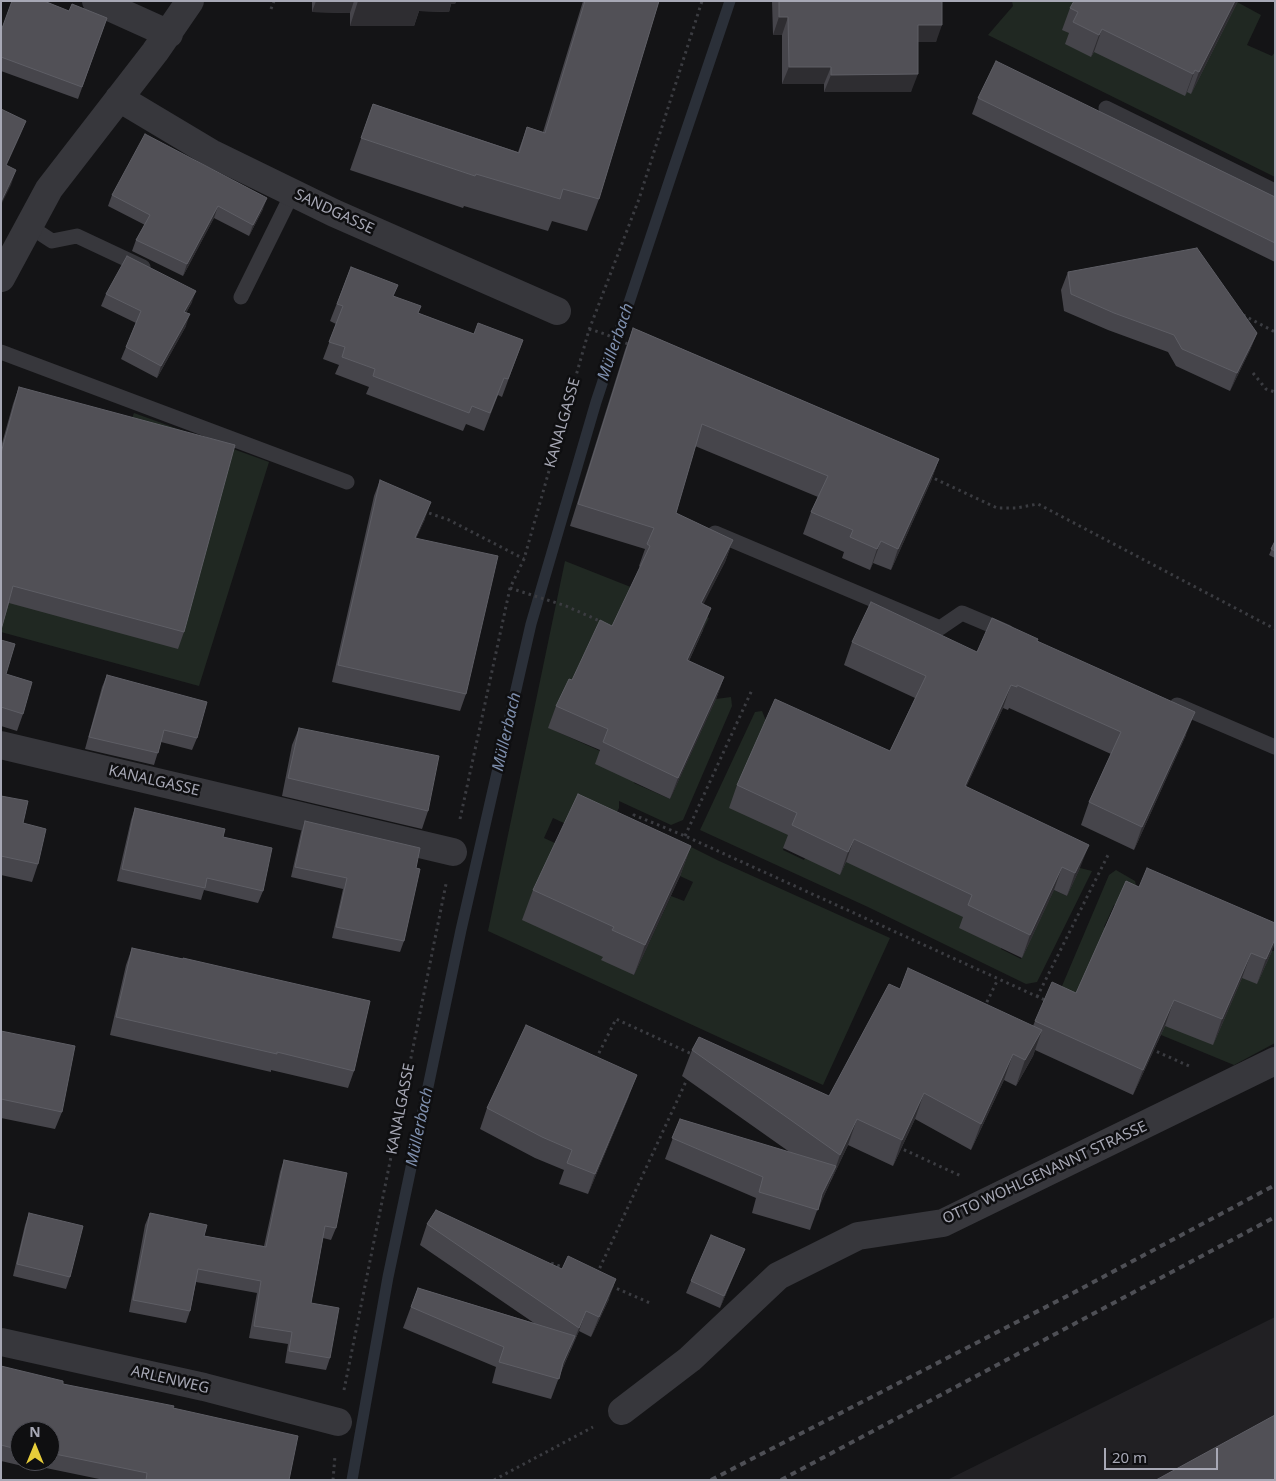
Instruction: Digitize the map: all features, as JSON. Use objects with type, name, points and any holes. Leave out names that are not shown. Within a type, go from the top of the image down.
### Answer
[{"type":"street","points":[[96,1],[169,34]]},
{"type":"street","points":[[1,278],[49,189],[169,34],[190,1]]},
{"type":"street","name":"SANDGASSE","points":[[120,98],[211,153],[350,220],[557,311]]},
{"type":"street","name":"KANALGASSE","points":[[1,745],[453,852]]},
{"type":"street","name":"OTTO WOHLGENANNT STRASSE","points":[[622,1411],[690,1359],[778,1276],[858,1236],[942,1223],[1275,1062]]},
{"type":"street","name":"ARLENWEG","points":[[1,1342],[204,1388],[338,1422]]},
{"type":"lane","points":[[1106,108],[1275,191]]},
{"type":"lane","points":[[241,298],[293,192]]},
{"type":"lane","points":[[29,226],[52,241],[77,236],[158,274]]},
{"type":"lane","points":[[1,352],[347,482]]},
{"type":"lane","points":[[705,529],[940,628],[962,612],[1024,639]]},
{"type":"lane","points":[[1167,701],[1275,747]]},
{"type":"path","points":[[271,9],[274,1]]},
{"type":"path","name":"KANALGASSE","points":[[349,1365],[453,852],[510,588],[524,559],[590,330],[639,199],[702,1]]},
{"type":"path","points":[[1242,315],[1275,332]]},
{"type":"path","points":[[605,334],[636,347]]},
{"type":"path","points":[[1253,373],[1266,389],[1275,392]]},
{"type":"path","points":[[925,475],[997,508],[1016,508],[1038,504],[1275,629]]},
{"type":"path","points":[[421,510],[449,520],[524,559]]},
{"type":"path","points":[[510,588],[566,606],[608,624]]},
{"type":"path","points":[[685,836],[752,690]]},
{"type":"path","points":[[630,823],[634,815],[685,836],[1055,1005]]},
{"type":"path","points":[[1037,997],[1110,854]]},
{"type":"path","points":[[982,1012],[998,979]]},
{"type":"path","points":[[596,1060],[616,1019],[698,1057]]},
{"type":"path","points":[[1143,1045],[1205,1073],[1214,1092]]},
{"type":"path","points":[[595,1279],[690,1074]]},
{"type":"path","points":[[893,1145],[981,1185],[993,1199]]},
{"type":"path","points":[[545,1269],[548,1262],[567,1269]]},
{"type":"path","points":[[603,1283],[650,1303]]},
{"type":"path","points":[[494,1480],[622,1411]]},
{"type":"shaded area","points":[[1012,1],[1088,1],[1187,92],[1237,2],[1261,15],[1247,45],[1272,56],[1275,52],[1275,177],[988,35],[1013,6]]},
{"type":"shaded area","points":[[134,413],[269,462],[199,686],[1,632],[1,601],[126,434]]},
{"type":"shaded area","points":[[565,561],[709,618],[694,649],[549,728],[640,769],[634,783],[670,799],[716,699],[731,697],[732,706],[683,820],[671,825],[619,801],[619,808],[603,841],[553,818],[544,838],[557,844],[563,925],[634,975],[671,896],[684,901],[693,882],[625,851],[659,831],[717,860],[890,938],[823,1085],[488,931]]},
{"type":"shaded area","points":[[762,711],[766,721],[789,836],[783,850],[804,860],[811,846],[872,805],[1007,936],[1001,949],[1021,959],[1054,890],[1067,896],[1080,868],[1092,871],[1037,982],[1026,984],[868,907],[700,830],[755,712]]},
{"type":"shaded area","points":[[1116,870],[1135,881],[1138,893],[1130,912],[1114,905],[1104,927],[1121,934],[1146,1017],[1168,1027],[1174,1013],[1242,978],[1272,951],[1275,951],[1275,1043],[1234,1065],[1064,995],[1062,986],[1109,875]]},
{"type":"shaded area","points":[[1275,1317],[1275,1480],[947,1480]]},
{"type":"building","points":[[12,1],[44,1],[69,11],[72,4],[107,18],[82,87],[1,57],[1,31]]},
{"type":"building","points":[[585,1],[659,1],[599,199],[563,189],[560,199],[476,174],[475,176],[361,138],[373,104],[519,153],[527,127],[545,133]]},
{"type":"building","points":[[779,1],[942,1],[942,25],[918,25],[918,74],[831,75],[831,67],[789,67],[788,17],[779,17]]},
{"type":"building","points":[[1074,1],[1235,1],[1199,72],[1195,70],[1193,74],[1102,29],[1099,35],[1073,22],[1078,12],[1070,8]]},
{"type":"building","points":[[996,61],[1275,197],[1275,243],[978,98]]},
{"type":"building","points":[[1,109],[26,121],[6,165],[16,170],[1,202]]},
{"type":"building","points":[[145,134],[267,198],[253,225],[218,206],[187,264],[136,240],[150,215],[112,195]]},
{"type":"building","points":[[1197,248],[1257,333],[1237,373],[1182,349],[1174,335],[1114,313],[1071,294],[1068,272]]},
{"type":"building","points":[[127,256],[196,291],[184,312],[190,314],[161,366],[126,347],[141,311],[106,294]]},
{"type":"building","points":[[351,267],[398,285],[393,296],[421,306],[418,313],[474,334],[478,323],[523,340],[508,379],[504,378],[490,413],[472,406],[469,413],[373,376],[375,369],[342,357],[345,347],[329,342],[343,306],[337,304]]},
{"type":"building","points":[[633,328],[939,459],[898,549],[881,541],[877,549],[850,537],[853,530],[811,512],[828,476],[702,424],[676,513],[733,540],[701,603],[711,608],[687,660],[724,677],[678,778],[603,742],[608,729],[556,706],[569,679],[572,680],[600,620],[612,626],[650,546],[647,544],[654,528],[578,504]]},
{"type":"building","points":[[19,387],[235,445],[184,632],[13,586],[1,630],[1,453]]},
{"type":"building","points":[[380,480],[431,502],[415,538],[498,556],[466,694],[338,665]]},
{"type":"building","points":[[1275,541],[1275,551],[1271,549]]},
{"type":"building","points":[[871,602],[977,652],[992,618],[1038,639],[1037,641],[1195,712],[1142,827],[1089,802],[1121,732],[1017,685],[1017,687],[1011,685],[965,786],[1089,845],[1075,873],[1062,867],[1030,935],[968,905],[972,895],[854,839],[848,852],[792,825],[797,813],[737,785],[775,699],[890,751],[926,676],[852,642]]},
{"type":"building","points":[[1,640],[15,644],[6,674],[32,682],[23,714],[1,707]]},
{"type":"building","points":[[107,675],[207,702],[197,738],[164,730],[158,753],[89,737]]},
{"type":"building","points":[[299,728],[439,756],[428,811],[288,778]]},
{"type":"building","points":[[578,794],[691,846],[645,945],[612,930],[614,927],[533,890]]},
{"type":"building","points":[[1,796],[28,801],[23,823],[46,829],[38,864],[1,856]]},
{"type":"building","points":[[135,808],[225,829],[223,837],[272,848],[263,891],[207,878],[205,888],[122,869]]},
{"type":"building","points":[[305,821],[420,848],[416,868],[420,869],[404,941],[336,927],[347,878],[295,867]]},
{"type":"building","points":[[1147,868],[1275,923],[1275,939],[1266,959],[1251,953],[1222,1019],[1174,1000],[1143,1070],[1035,1021],[1052,982],[1076,993],[1126,881],[1139,887]]},
{"type":"building","points":[[132,948],[370,1001],[354,1071],[116,1017]]},
{"type":"building","points":[[908,968],[1042,1030],[1025,1060],[1013,1054],[981,1124],[924,1093],[902,1140],[857,1119],[840,1155],[692,1050],[699,1037],[829,1096],[889,984],[900,989]]},
{"type":"building","points":[[526,1025],[637,1075],[595,1174],[567,1163],[572,1150],[542,1137],[487,1108]]},
{"type":"building","points":[[1,1031],[75,1046],[62,1112],[1,1099]]},
{"type":"building","points":[[680,1119],[836,1166],[822,1194],[818,1210],[759,1192],[763,1177],[672,1138]]},
{"type":"building","points":[[284,1160],[347,1173],[336,1228],[325,1226],[311,1303],[339,1308],[330,1358],[289,1351],[292,1332],[254,1326],[261,1281],[198,1269],[190,1311],[133,1300],[150,1213],[207,1225],[204,1236],[266,1247]]},
{"type":"building","points":[[436,1210],[562,1269],[568,1256],[616,1279],[599,1317],[586,1311],[579,1328],[427,1224]]},
{"type":"building","points":[[29,1213],[83,1226],[70,1277],[17,1264]]},
{"type":"building","points":[[711,1235],[745,1249],[724,1296],[691,1281]]},
{"type":"building","points":[[418,1288],[575,1336],[563,1363],[559,1379],[499,1362],[504,1347],[411,1307]]},
{"type":"building","points":[[1,1366],[63,1381],[63,1384],[174,1406],[173,1408],[298,1436],[289,1480],[146,1480],[147,1473],[60,1455],[60,1421],[10,1421],[10,1447],[1,1445]]},
{"type":"building","points":[[1275,1415],[1275,1480],[1156,1480]]},
{"type":"waterway","name":"Müllerbach","points":[[352,1480],[388,1277],[461,930],[531,624],[596,402],[730,1]]},
{"type":"railway","points":[[711,1480],[1073,1293],[1275,1185]]},
{"type":"railway","points":[[781,1480],[1275,1217]]}]
